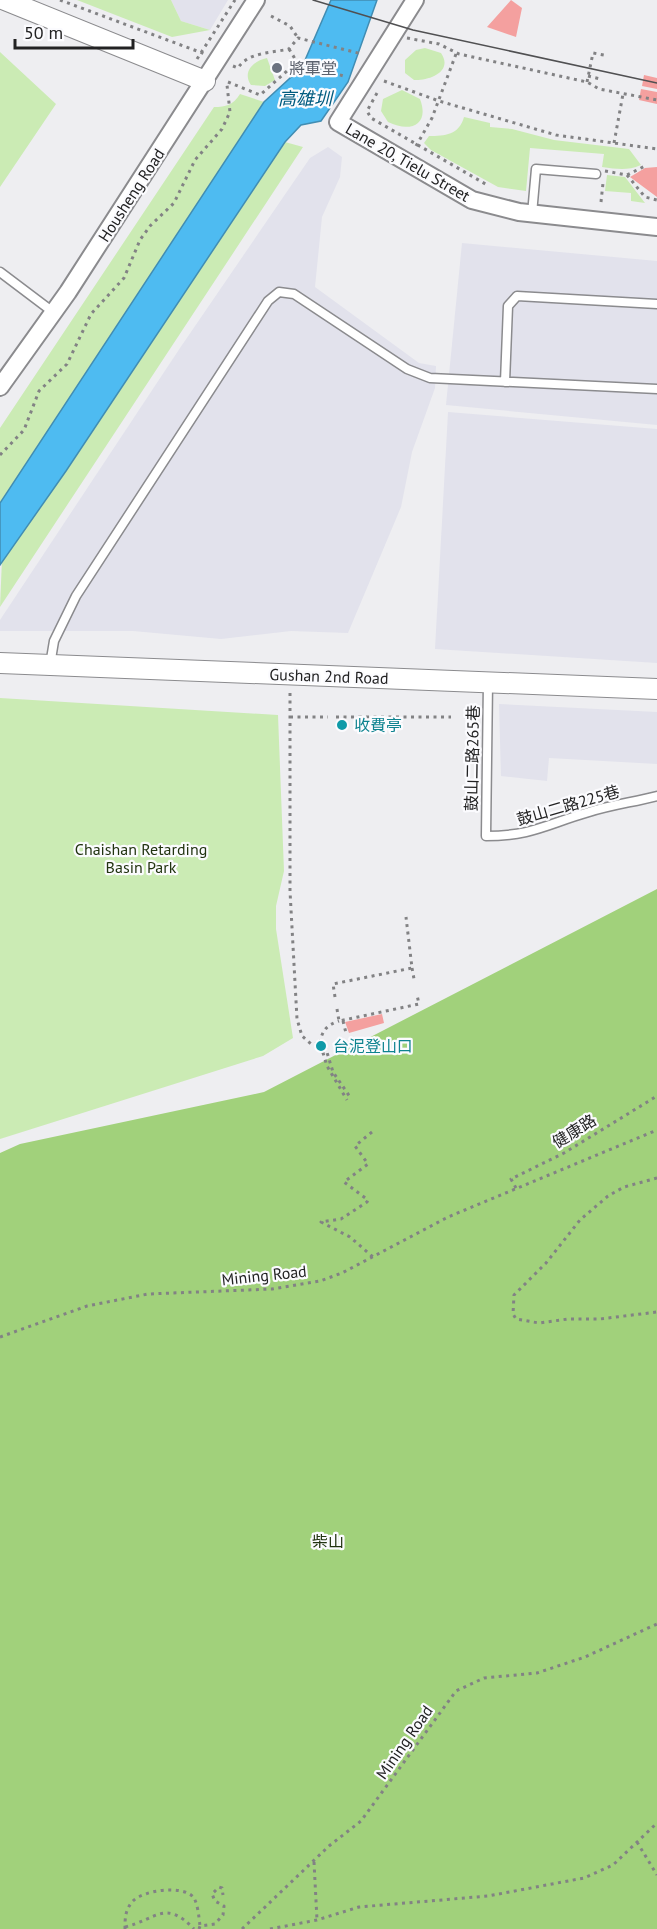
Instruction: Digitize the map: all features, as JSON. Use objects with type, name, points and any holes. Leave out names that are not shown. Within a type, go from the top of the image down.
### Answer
[{"type":"street","points":[[5,0],[205,81]]},
{"type":"street","name":"Housheng Road","points":[[0,387],[53,312],[256,0]]},
{"type":"street","name":"Lane 20, Tielu Street","points":[[415,0],[338,122],[472,200],[532,214],[657,226]]},
{"type":"street","name":"Gushan 2nd Road","points":[[0,663],[657,689]]},
{"type":"lane","points":[[532,214],[536,169],[596,174]]},
{"type":"lane","points":[[0,272],[53,312]]},
{"type":"lane","points":[[50,665],[54,640],[76,596],[268,301],[279,292],[294,294],[407,369],[430,378],[657,389]]},
{"type":"lane","points":[[505,382],[508,306],[517,296],[657,304]]},
{"type":"lane","name":"鼓山二路265巷","points":[[486,836],[489,682]]},
{"type":"lane","name":"鼓山二路225巷","points":[[486,836],[525,834],[588,812],[657,796]]},
{"type":"path","points":[[60,0],[238,68],[243,61],[274,50],[289,49],[298,38]]},
{"type":"path","points":[[201,53],[235,0]]},
{"type":"path","points":[[271,16],[290,26],[298,38]]},
{"type":"path","points":[[298,38],[366,55]]},
{"type":"path","points":[[402,46],[406,38],[439,44],[457,54],[587,81],[598,89],[657,100]]},
{"type":"path","points":[[289,49],[297,62],[351,79]]},
{"type":"path","points":[[587,81],[593,53],[604,55]]},
{"type":"path","points":[[416,146],[439,101],[457,54]]},
{"type":"path","points":[[0,455],[24,430],[39,391],[67,364],[91,314],[124,278],[140,240],[150,226],[174,203],[195,160],[222,129],[230,112],[227,84],[260,95],[297,62]]},
{"type":"path","points":[[388,72],[368,111],[371,118],[416,146],[498,191]]},
{"type":"path","points":[[588,76],[600,79]]},
{"type":"path","points":[[384,81],[439,101],[556,135],[657,149]]},
{"type":"path","points":[[614,142],[623,93]]},
{"type":"path","points":[[601,202],[605,171],[627,175],[647,165]]},
{"type":"path","points":[[627,175],[645,197],[657,200]]},
{"type":"path","points":[[290,683],[290,891],[297,1019],[304,1039],[311,1044],[320,1043]]},
{"type":"path","points":[[290,717],[328,717]]},
{"type":"path","points":[[336,717],[451,717]]},
{"type":"path","points":[[406,917],[414,979]]},
{"type":"path","points":[[335,997],[333,984],[412,968]]},
{"type":"path","points":[[325,1046],[333,1072],[348,1099],[327,1065],[320,1043],[324,1030],[329,1025],[341,1021],[419,1004],[417,995]]},
{"type":"path","points":[[337,1009],[346,1033]]},
{"type":"path","name":"健康路","points":[[516,1188],[511,1179],[564,1153],[657,1096]]},
{"type":"path","name":"Mining Road","points":[[0,1337],[87,1306],[148,1294],[272,1289],[320,1281],[373,1257],[417,1232],[657,1130]]},
{"type":"path","points":[[372,1132],[355,1146],[368,1164],[344,1182],[368,1200],[368,1203],[342,1219],[321,1222],[350,1237],[373,1257]]},
{"type":"path","points":[[657,1178],[624,1187],[580,1220],[546,1263],[514,1295],[513,1314],[516,1319],[529,1323],[600,1319],[657,1312]]},
{"type":"path","name":"Mining Road","points":[[242,1929],[328,1846],[361,1821],[456,1690],[484,1678],[537,1673],[585,1657],[657,1624]]},
{"type":"path","points":[[270,1929],[317,1920],[359,1907],[488,1896],[584,1878],[613,1865],[657,1823]]},
{"type":"path","points":[[637,1842],[657,1875]]},
{"type":"path","points":[[314,1862],[317,1920]]},
{"type":"path","points":[[194,1929],[180,1916],[167,1912],[125,1928],[124,1916],[134,1900],[146,1894],[186,1890],[195,1899],[200,1928],[215,1924],[223,1915],[224,1906],[215,1901],[212,1894],[219,1887],[222,1888],[223,1895]]},
{"type":"shaded area","points":[[171,0],[228,0],[210,30],[181,21]]},
{"type":"shaded area","points":[[328,147],[342,157],[340,177],[322,217],[315,287],[419,363],[436,366],[435,388],[412,452],[401,507],[348,633],[291,631],[221,639],[133,631],[0,631],[0,620],[180,348],[310,158]]},
{"type":"shaded area","points":[[462,243],[657,261],[657,425],[446,405]]},
{"type":"shaded area","points":[[448,412],[657,429],[657,663],[435,649]]},
{"type":"shaded area","points":[[499,704],[657,712],[657,764],[549,758],[547,781],[501,776]]},
{"type":"green space","points":[[77,0],[171,0],[181,21],[210,30],[172,37]]},
{"type":"green space","points":[[425,48],[441,53],[444,65],[438,74],[432,77],[414,80],[405,73],[405,60],[416,50]]},
{"type":"green space","points":[[0,52],[56,104],[0,187]]},
{"type":"green space","points":[[267,58],[275,80],[265,86],[251,85],[248,76],[250,68],[253,64]]},
{"type":"green space","points":[[402,90],[420,99],[422,108],[420,121],[404,127],[388,122],[381,111],[383,99]]},
{"type":"green space","points":[[240,94],[264,102],[0,503],[0,428],[214,107],[229,105]]},
{"type":"green space","points":[[464,117],[490,123],[490,127],[512,129],[554,140],[629,149],[641,165],[626,169],[602,167],[604,154],[530,148],[526,191],[498,187],[431,150],[424,143],[429,136],[446,135],[455,131]]},
{"type":"green space","points":[[285,142],[303,147],[0,607],[2,559],[66,471]]},
{"type":"green space","points":[[607,175],[625,177],[645,203],[631,201],[631,193],[605,191]]},
{"type":"green space","name":"Chaishan Retarding Basin Park","points":[[0,698],[278,715],[284,871],[276,906],[276,929],[293,1038],[263,1056],[0,1139]]},
{"type":"green space","name":"柴山","points":[[657,889],[657,1929],[0,1929],[0,1153],[20,1144],[264,1092]]},
{"type":"water","name":"高雄圳","points":[[331,0],[377,0],[348,82],[321,121],[301,125],[285,142],[66,471],[0,565],[0,503],[264,102],[302,67]]},
{"type":"building","points":[[511,0],[522,8],[516,37],[487,27]]},
{"type":"building","points":[[644,75],[657,78],[657,89],[642,86]]},
{"type":"building","points":[[641,89],[657,92],[657,104],[639,100]]},
{"type":"building","points":[[657,167],[657,197],[630,177],[645,168]]},
{"type":"building","points":[[382,1014],[384,1023],[349,1033],[345,1022]]},
{"type":"tram line","points":[[313,0],[413,30],[657,83]]},
{"type":"place","name":"將軍堂","points":[[277,68]]},
{"type":"place","name":"收費亭","points":[[342,725]]},
{"type":"place","name":"台泥登山口","points":[[321,1046]]}]
